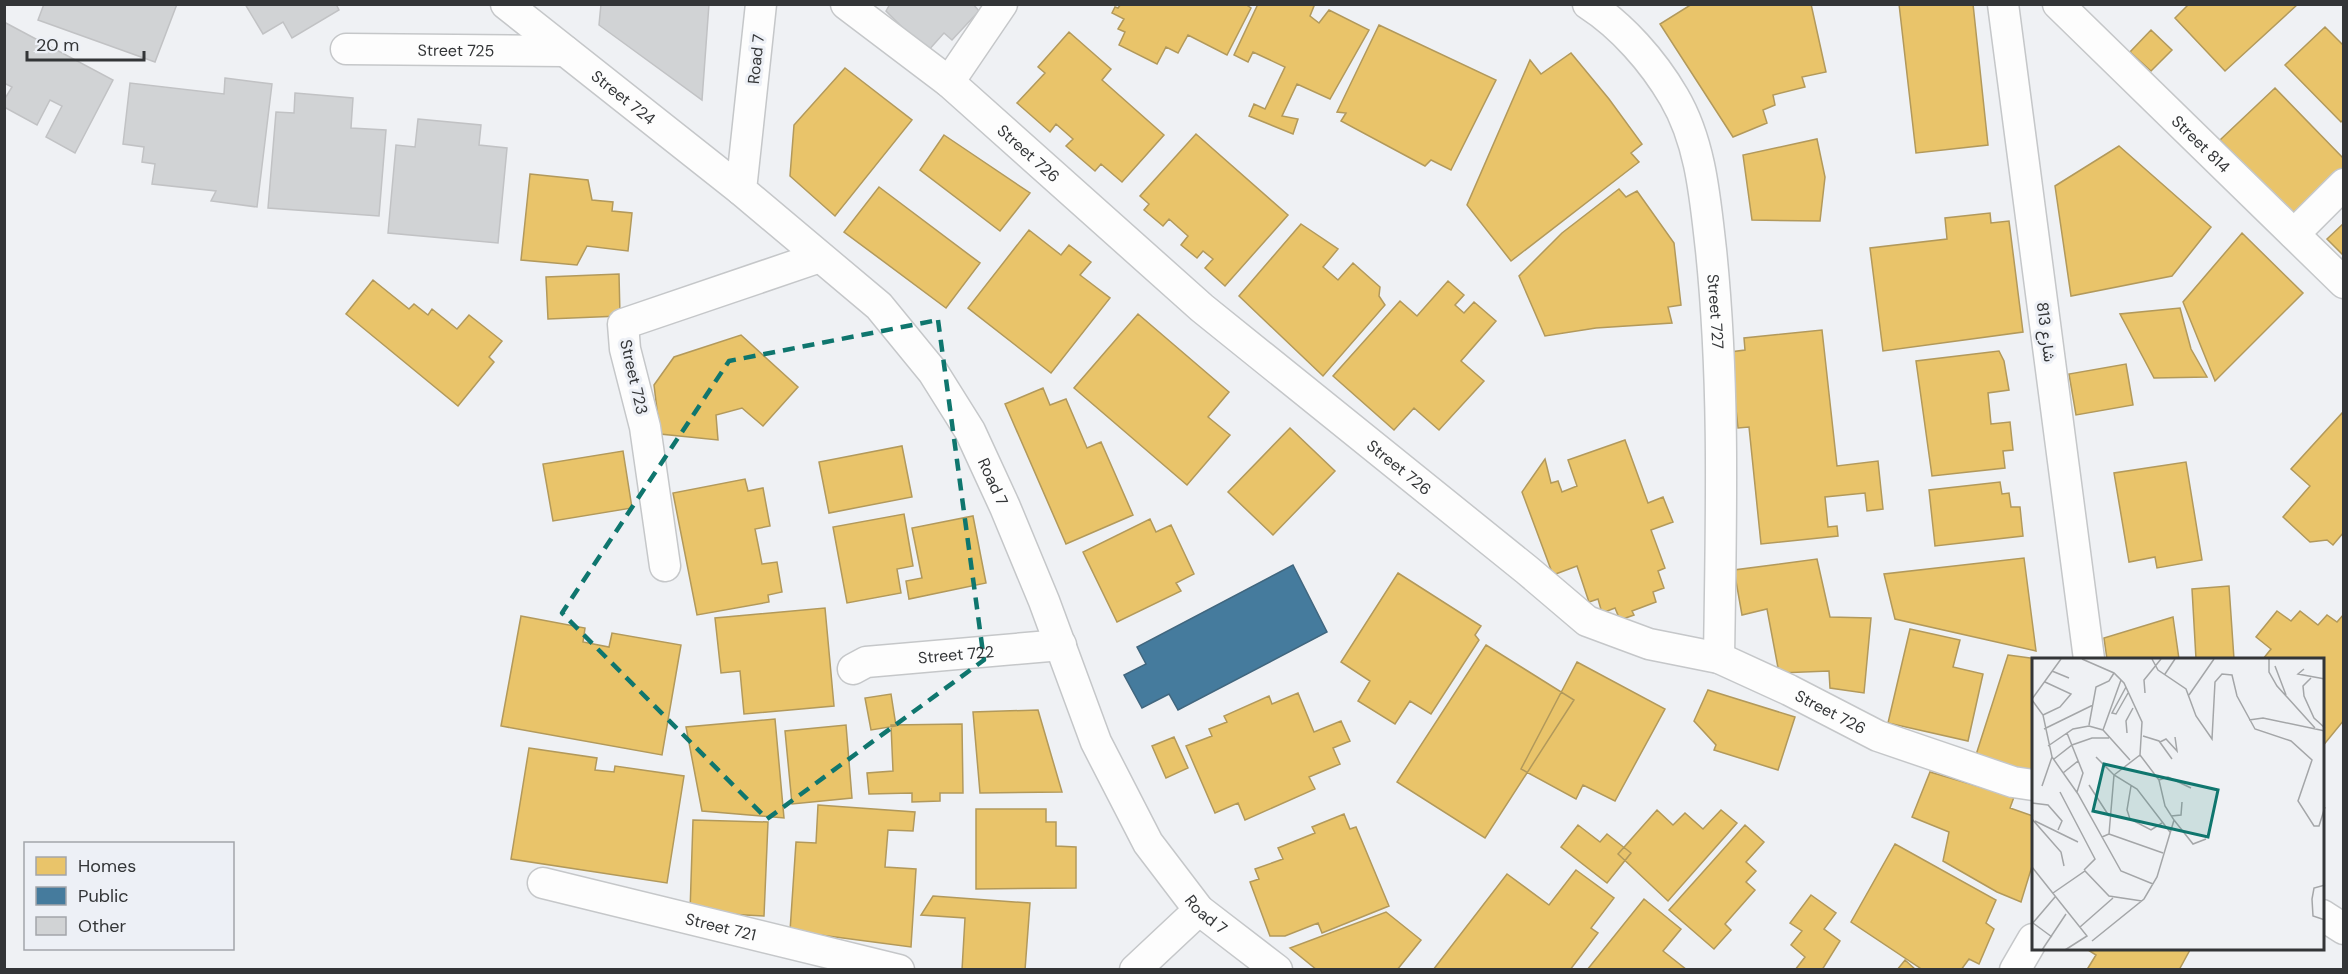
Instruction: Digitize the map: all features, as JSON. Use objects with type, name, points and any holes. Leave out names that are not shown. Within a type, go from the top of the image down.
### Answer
[{"type":"street","name":"Street 724","points":[[506,4],[741,190]]},
{"type":"street","name":"Road 7","points":[[761,4],[741,190],[879,306],[933,372],[970,431],[1005,507],[1061,645],[1096,742],[1148,843],[1199,910],[1277,969]]},
{"type":"street","name":"Street 726","points":[[846,4],[949,82],[1202,308],[1587,621],[1649,644],[1719,658],[1789,690],[1878,736],[2013,782],[2032,785]]},
{"type":"street","points":[[949,82],[1002,4]]},
{"type":"street","name":"Street 727","points":[[1588,4],[1606,16],[1644,54],[1674,98],[1692,140],[1703,180],[1718,315],[1719,658]]},
{"type":"street","name":"شارع 813","points":[[2003,4],[2089,658]]},
{"type":"street","name":"Street 814","points":[[2058,4],[2343,283]]},
{"type":"street","name":"Street 725","points":[[346,49],[565,51]]},
{"type":"street","points":[[2294,234],[2343,184]]},
{"type":"street","name":"Street 723","points":[[665,566],[645,427],[624,348],[623,324],[820,257]]},
{"type":"street","name":"Street 722","points":[[853,669],[866,662],[1061,645]]},
{"type":"street","name":"Street 721","points":[[543,883],[899,969]]},
{"type":"street","points":[[1135,969],[1199,910]]},
{"type":"street","points":[[2324,916],[2343,929]]},
{"type":"street","points":[[2015,969],[2032,941]]},
{"type":"highlighted area","points":[[938,320],[984,660],[767,819],[562,613],[729,361]]},
{"type":"building: Homes","points":[[1121,4],[1245,4],[1251,8],[1227,55],[1188,35],[1178,53],[1166,47],[1157,64],[1119,45],[1125,32],[1118,29],[1124,19],[1112,13],[1115,7],[1118,8]]},
{"type":"building: Homes","points":[[1258,4],[1310,4],[1314,6],[1310,16],[1319,23],[1329,10],[1369,30],[1330,99],[1297,84],[1282,116],[1298,119],[1293,134],[1249,116],[1254,104],[1265,109],[1285,67],[1253,52],[1248,62],[1234,55]]},
{"type":"building: Homes","points":[[1692,4],[1811,4],[1826,72],[1802,77],[1805,87],[1773,95],[1775,105],[1763,110],[1767,123],[1733,137],[1660,24]]},
{"type":"building: Homes","points":[[1899,4],[1973,4],[1988,145],[1916,153]]},
{"type":"building: Homes","points":[[2189,4],[2298,4],[2225,71],[2175,18]]},
{"type":"building: Homes","points":[[1379,25],[1496,80],[1451,170],[1431,160],[1425,166],[1341,121],[1346,113],[1337,112]]},
{"type":"building: Homes","points":[[2325,27],[2344,46],[2344,119],[2341,122],[2285,65]]},
{"type":"building: Homes","points":[[2151,30],[2172,50],[2151,71],[2130,52]]},
{"type":"building: Homes","points":[[1069,32],[1111,69],[1102,80],[1164,135],[1122,182],[1101,164],[1095,171],[1066,146],[1073,139],[1056,124],[1050,132],[1017,103],[1045,73],[1038,67]]},
{"type":"building: Homes","points":[[1571,53],[1642,144],[1631,153],[1639,162],[1511,261],[1467,205],[1530,60],[1541,74]]},
{"type":"building: Homes","points":[[845,68],[912,120],[835,216],[790,176],[794,125]]},
{"type":"building: Homes","points":[[2275,88],[2344,159],[2344,174],[2296,219],[2220,140]]},
{"type":"building: Homes","points":[[1196,134],[1288,215],[1225,286],[1205,268],[1213,259],[1203,251],[1197,258],[1181,245],[1188,236],[1169,219],[1163,226],[1144,210],[1149,204],[1140,196]]},
{"type":"building: Homes","points":[[944,135],[1030,193],[1000,231],[920,170]]},
{"type":"building: Homes","points":[[1817,139],[1825,177],[1820,221],[1752,220],[1743,155]]},
{"type":"building: Homes","points":[[2119,146],[2211,227],[2172,276],[2071,296],[2055,186]]},
{"type":"building: Homes","points":[[530,174],[588,180],[592,200],[613,202],[612,211],[632,213],[628,251],[587,246],[577,265],[521,260]]},
{"type":"building: Homes","points":[[879,187],[980,263],[946,308],[844,232]]},
{"type":"building: Homes","points":[[1619,189],[1626,197],[1637,191],[1674,243],[1681,305],[1668,307],[1672,323],[1596,328],[1545,336],[1519,276],[1562,233]]},
{"type":"building: Homes","points":[[1990,213],[1991,223],[2009,221],[2023,332],[1883,351],[1870,248],[1947,239],[1945,218]]},
{"type":"building: Homes","points":[[2344,223],[2344,256],[2327,239]]},
{"type":"building: Homes","points":[[1301,224],[1338,249],[1323,267],[1338,280],[1353,263],[1380,287],[1379,296],[1385,305],[1323,376],[1239,296]]},
{"type":"building: Homes","points":[[1029,230],[1061,255],[1069,245],[1091,262],[1080,275],[1110,298],[1051,373],[968,308]]},
{"type":"building: Homes","points":[[2242,233],[2303,293],[2215,381],[2183,302]]},
{"type":"building: Homes","points":[[619,274],[620,316],[548,319],[546,277]]},
{"type":"building: Homes","points":[[373,280],[409,309],[414,304],[428,315],[432,309],[457,329],[469,315],[502,341],[489,357],[494,362],[458,406],[346,314]]},
{"type":"building: Homes","points":[[1448,281],[1464,295],[1455,305],[1464,313],[1474,302],[1496,321],[1461,361],[1484,381],[1439,430],[1414,408],[1394,430],[1333,376],[1400,301],[1417,316]]},
{"type":"building: Homes","points":[[2180,308],[2191,349],[2207,377],[2154,378],[2120,314]]},
{"type":"building: Homes","points":[[1138,314],[1229,392],[1208,417],[1230,435],[1187,485],[1074,388]]},
{"type":"building: Homes","points":[[1822,330],[1837,466],[1878,461],[1883,509],[1867,511],[1865,493],[1825,497],[1828,527],[1837,526],[1838,536],[1761,544],[1749,427],[1738,428],[1730,352],[1745,350],[1744,338]]},
{"type":"building: Homes","points":[[741,335],[798,387],[763,426],[742,408],[716,415],[718,440],[660,434],[654,385],[674,357]]},
{"type":"building: Homes","points":[[1999,351],[2004,361],[2009,390],[1988,393],[1991,424],[2010,422],[2013,450],[2003,451],[2005,468],[1932,476],[1916,361]]},
{"type":"building: Homes","points":[[2126,364],[2133,405],[2076,415],[2069,374]]},
{"type":"building: Homes","points":[[1043,388],[1050,405],[1066,399],[1087,448],[1101,442],[1133,515],[1066,544],[1005,404]]},
{"type":"building: Homes","points":[[2343,412],[2344,532],[2333,545],[2327,540],[2310,542],[2283,517],[2310,486],[2291,469]]},
{"type":"building: Homes","points":[[1290,428],[1335,471],[1273,535],[1228,492]]},
{"type":"building: Homes","points":[[1625,440],[1648,503],[1663,497],[1673,522],[1651,530],[1665,568],[1658,571],[1664,588],[1653,592],[1656,602],[1632,611],[1634,615],[1620,620],[1615,608],[1602,613],[1598,599],[1589,602],[1577,566],[1553,575],[1522,492],[1545,459],[1551,483],[1558,481],[1562,492],[1577,486],[1568,460]]},
{"type":"building: Homes","points":[[902,446],[912,497],[829,513],[819,462]]},
{"type":"building: Homes","points":[[623,451],[632,508],[553,521],[543,464]]},
{"type":"building: Homes","points":[[2186,462],[2202,560],[2157,568],[2155,557],[2129,562],[2114,473]]},
{"type":"building: Homes","points":[[745,479],[748,491],[763,488],[770,526],[755,529],[762,564],[777,562],[782,592],[768,595],[769,602],[697,615],[673,493]]},
{"type":"building: Homes","points":[[2000,482],[2002,494],[2009,493],[2011,507],[2020,507],[2023,536],[1935,546],[1929,490]]},
{"type":"building: Homes","points":[[904,514],[913,566],[897,569],[901,593],[847,603],[833,527]]},
{"type":"building: Homes","points":[[973,516],[986,583],[909,599],[906,581],[922,578],[912,528]]},
{"type":"building: Homes","points":[[1150,519],[1156,532],[1171,525],[1194,574],[1176,583],[1181,591],[1117,622],[1083,552]]},
{"type":"building: Homes","points":[[2024,558],[2036,651],[1895,619],[1884,574]]},
{"type":"building: Homes","points":[[1817,559],[1830,617],[1871,618],[1864,693],[1830,688],[1829,671],[1779,673],[1767,609],[1742,615],[1734,570]]},
{"type":"building: Homes","points":[[1398,573],[1481,626],[1475,635],[1479,640],[1431,714],[1410,701],[1395,724],[1358,701],[1370,681],[1341,662]]},
{"type":"building: Homes","points":[[2229,586],[2234,658],[2196,658],[2192,589]]},
{"type":"building: Homes","points":[[825,608],[834,706],[744,714],[740,671],[721,673],[715,618]]},
{"type":"building: Homes","points":[[2277,611],[2291,621],[2300,611],[2318,625],[2327,615],[2337,622],[2344,614],[2344,720],[2324,745],[2324,658],[2264,658],[2271,649],[2256,637]]},
{"type":"building: Homes","points":[[521,616],[585,628],[583,642],[609,647],[612,633],[681,645],[662,755],[501,726]]},
{"type":"building: Homes","points":[[2173,617],[2179,658],[2107,658],[2104,638]]},
{"type":"building: Homes","points":[[1910,629],[1960,640],[1953,667],[1983,674],[1968,741],[1888,723]]},
{"type":"building: Homes","points":[[1486,645],[1574,700],[1485,838],[1397,782]]},
{"type":"building: Homes","points":[[2008,655],[2032,658],[2032,774],[1975,758]]},
{"type":"building: Homes","points":[[1577,662],[1665,709],[1615,801],[1583,785],[1576,799],[1521,769]]},
{"type":"building: Homes","points":[[1708,690],[1795,717],[1778,770],[1714,750],[1716,745],[1694,721]]},
{"type":"building: Homes","points":[[1298,693],[1314,732],[1341,721],[1350,741],[1333,748],[1340,764],[1309,777],[1315,789],[1245,820],[1238,803],[1215,813],[1186,746],[1212,736],[1209,729],[1227,722],[1224,716],[1269,696],[1272,704]]},
{"type":"building: Homes","points":[[891,694],[896,726],[871,730],[865,698]]},
{"type":"building: Homes","points":[[1038,710],[1062,792],[980,793],[973,712]]},
{"type":"building: Homes","points":[[775,719],[784,818],[702,811],[686,727]]},
{"type":"building: Homes","points":[[962,724],[963,793],[940,793],[940,801],[912,802],[912,793],[869,794],[867,773],[893,771],[891,725]]},
{"type":"building: Homes","points":[[846,725],[852,798],[792,804],[785,731]]},
{"type":"building: Homes","points":[[1174,737],[1188,768],[1166,778],[1152,746]]},
{"type":"building: Homes","points":[[529,748],[597,758],[595,770],[614,772],[615,766],[684,776],[667,883],[511,859]]},
{"type":"building: Homes","points":[[1930,772],[2014,797],[2010,808],[2032,816],[2032,866],[2021,902],[1997,892],[1943,861],[1949,832],[1912,817]]},
{"type":"building: Homes","points":[[818,805],[915,812],[913,831],[888,830],[885,867],[916,869],[911,947],[790,931],[796,842],[816,843]]},
{"type":"building: Homes","points":[[976,809],[1046,809],[1046,822],[1056,822],[1056,846],[1076,847],[1076,888],[976,889]]},
{"type":"building: Homes","points":[[1657,810],[1673,825],[1685,813],[1703,829],[1721,810],[1737,823],[1668,901],[1618,854]]},
{"type":"building: Homes","points":[[1344,814],[1350,829],[1356,827],[1389,906],[1322,933],[1318,923],[1285,936],[1270,936],[1250,882],[1259,879],[1255,869],[1283,859],[1278,848],[1315,833],[1312,827]]},
{"type":"building: Homes","points":[[693,820],[768,822],[764,916],[690,912]]},
{"type":"building: Homes","points":[[1578,825],[1600,842],[1607,834],[1631,853],[1607,883],[1561,847]]},
{"type":"building: Homes","points":[[1745,825],[1764,842],[1746,862],[1756,871],[1746,882],[1755,890],[1725,924],[1731,930],[1714,949],[1669,910]]},
{"type":"building: Homes","points":[[1895,844],[1996,900],[1986,923],[1994,929],[1979,964],[1969,959],[1961,970],[1923,970],[1851,922]]},
{"type":"building: Homes","points":[[1576,870],[1614,898],[1591,928],[1598,933],[1570,970],[1433,970],[1507,874],[1549,905]]},
{"type":"building: Homes","points":[[1811,895],[1836,913],[1824,929],[1840,941],[1822,970],[1795,970],[1805,957],[1791,945],[1802,931],[1790,923]]},
{"type":"building: Homes","points":[[933,896],[1030,903],[1025,970],[962,970],[965,918],[921,915]]},
{"type":"building: Homes","points":[[1644,899],[1681,929],[1663,951],[1687,970],[1587,970]]},
{"type":"building: Homes","points":[[1386,912],[1421,940],[1397,970],[1317,970],[1290,948]]},
{"type":"building: Homes","points":[[2088,950],[2190,950],[2179,970],[2090,970],[2088,968],[2096,955]]},
{"type":"building: Homes","points":[[1905,960],[1916,970],[1897,970]]},
{"type":"building: Public","points":[[1293,565],[1327,632],[1178,710],[1169,694],[1142,708],[1124,675],[1146,664],[1137,647]]},
{"type":"building: Other","points":[[44,4],[177,4],[155,62],[38,20]]},
{"type":"building: Other","points":[[245,4],[336,4],[339,10],[292,38],[283,22],[263,34]]},
{"type":"building: Other","points":[[601,4],[709,4],[702,100],[599,25]]},
{"type":"building: Other","points":[[890,4],[973,4],[979,11],[952,40],[944,33],[927,52],[886,11]]},
{"type":"building: Other","points":[[4,22],[113,80],[75,153],[46,137],[62,106],[50,100],[37,125],[4,107],[4,100],[12,87],[4,83]]},
{"type":"building: Other","points":[[225,78],[272,84],[257,207],[211,201],[216,191],[152,184],[155,164],[142,162],[144,147],[123,144],[130,83],[224,94]]},
{"type":"building: Other","points":[[295,93],[353,98],[351,128],[386,130],[379,216],[268,208],[276,112],[294,113]]},
{"type":"building: Other","points":[[418,119],[481,125],[479,145],[507,148],[498,243],[388,233],[396,145],[415,147]]}]
